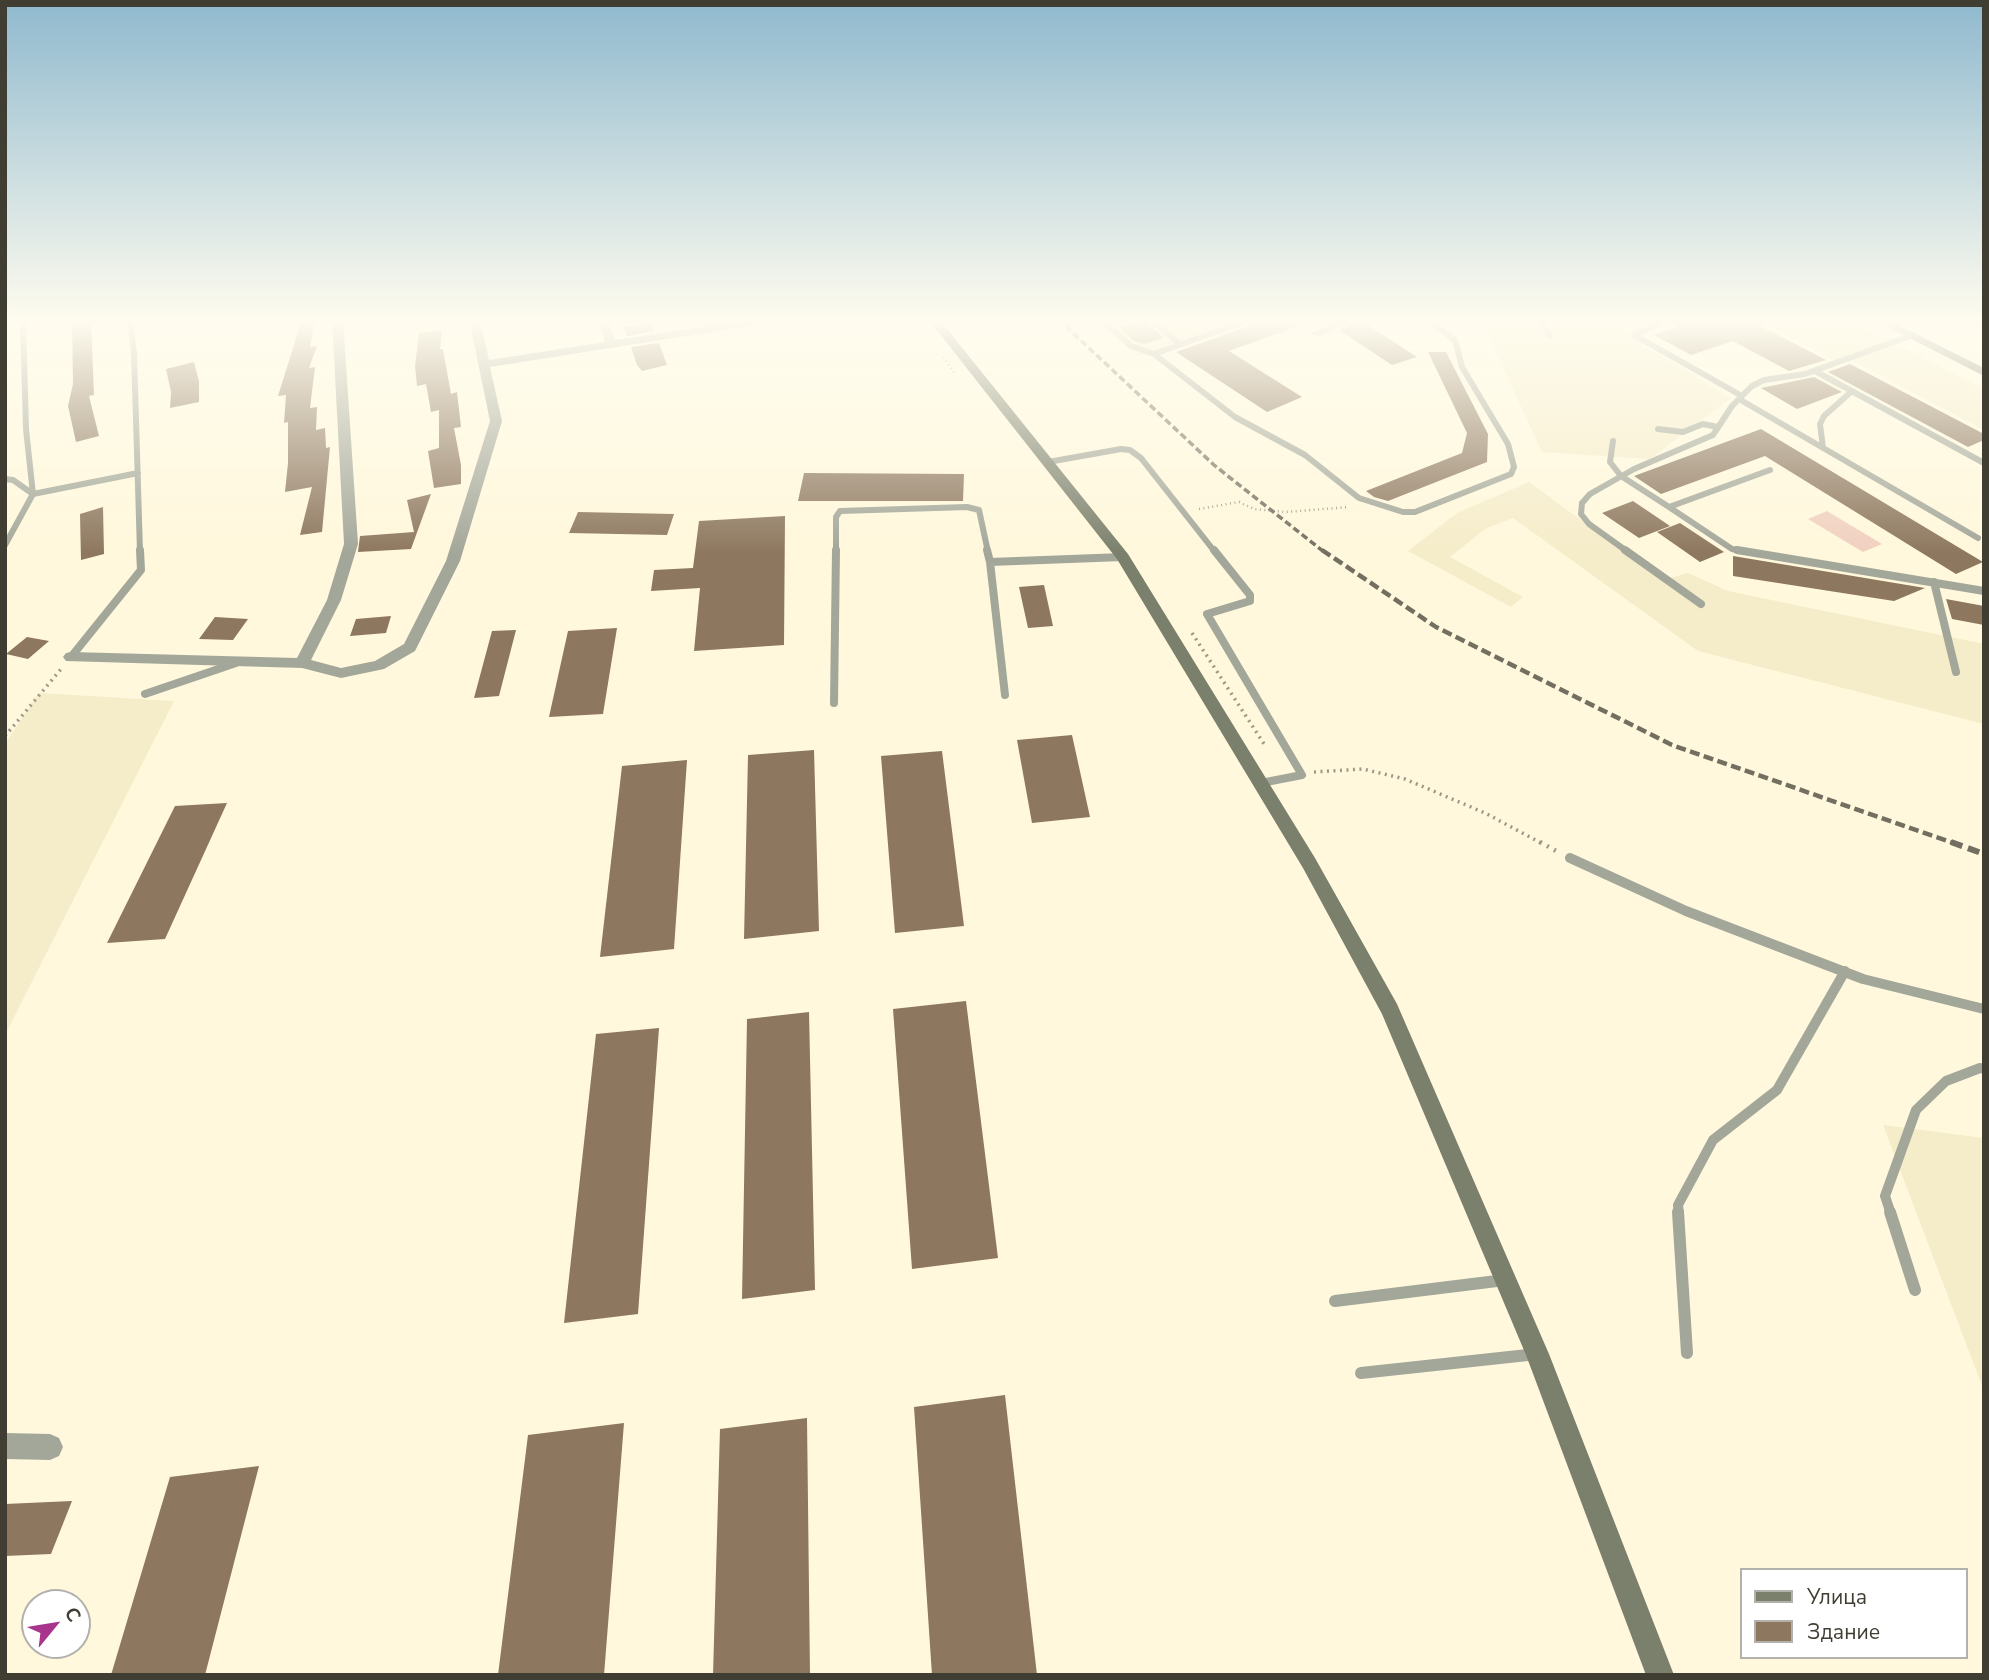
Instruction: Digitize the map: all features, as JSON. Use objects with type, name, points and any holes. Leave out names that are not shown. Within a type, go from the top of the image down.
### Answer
[{"type":"street","points":[[302,663],[334,600],[351,544],[342,397]]},
{"type":"street","points":[[71,657],[302,663],[341,673],[379,665],[410,647],[453,561],[477,490],[496,421],[491,397]]},
{"type":"street","points":[[996,397],[1123,557],[1309,863],[1390,1010],[1537,1354],[1660,1675]]},
{"type":"street","points":[[5,1446],[50,1447]]},
{"type":"lane","points":[[5,545],[33,494],[25,397]]},
{"type":"lane","points":[[71,657],[141,569],[134,397]]},
{"type":"lane","points":[[1211,397],[1251,428],[1305,455],[1341,485],[1370,502],[1403,512],[1427,510],[1511,474],[1514,467],[1508,444],[1480,397]]},
{"type":"lane","points":[[1701,604],[1589,524],[1581,514],[1582,503],[1590,494],[1621,476],[1713,435],[1741,397]]},
{"type":"lane","points":[[1742,397],[1978,538]]},
{"type":"lane","points":[[1823,448],[1820,424],[1824,416],[1845,397]]},
{"type":"lane","points":[[1864,397],[1984,463]]},
{"type":"lane","points":[[1658,429],[1683,432],[1703,425],[1718,427]]},
{"type":"lane","points":[[1613,441],[1610,462],[1621,476],[1732,549],[1984,591]]},
{"type":"lane","points":[[1048,462],[1121,449],[1130,450],[1141,458],[1250,595],[1250,601],[1207,614],[1302,775],[1261,783]]},
{"type":"lane","points":[[1669,507],[1770,470]]},
{"type":"lane","points":[[5,479],[13,480],[33,494],[138,473]]},
{"type":"lane","points":[[834,703],[836,516],[840,512],[967,507],[979,510],[990,562],[1005,695]]},
{"type":"lane","points":[[990,562],[1123,557]]},
{"type":"lane","points":[[1934,582],[1956,671]]},
{"type":"lane","points":[[145,694],[240,662]]},
{"type":"lane","points":[[1570,858],[1686,911],[1863,979],[1984,1009]]},
{"type":"lane","points":[[1687,1353],[1678,1205],[1713,1140],[1777,1090],[1844,971]]},
{"type":"lane","points":[[1915,1290],[1885,1196],[1916,1110],[1946,1081],[1980,1068],[1984,1069]]},
{"type":"lane","points":[[1335,1301],[1505,1280]]},
{"type":"lane","points":[[1361,1373],[1537,1354]]},
{"type":"path","points":[[1183,511],[1239,502],[1254,509],[1320,512],[1370,502]]},
{"type":"path","points":[[5,736],[71,657]]},
{"type":"path","points":[[1302,775],[1331,770],[1363,769],[1405,779],[1485,813],[1570,858]]},
{"type":"shaded area","points":[[1517,397],[1731,398],[1650,459],[1542,452]]},
{"type":"shaded area","points":[[1922,397],[1984,397],[1984,430]]},
{"type":"shaded area","points":[[1529,482],[1663,580],[1688,573],[1728,591],[1984,644],[1984,724],[1698,651],[1513,518],[1485,529],[1450,557],[1523,597],[1511,607],[1408,551],[1457,513]]},
{"type":"shaded area","points":[[1827,511],[1882,544],[1863,552],[1808,519]]},
{"type":"shaded area","points":[[39,693],[174,701],[5,1035],[5,744]]},
{"type":"shaded area","points":[[1883,1125],[1984,1138],[1984,1391]]},
{"type":"building","points":[[70,397],[89,397],[99,436],[76,442],[68,406]]},
{"type":"building","points":[[171,397],[199,397],[199,402],[170,408]]},
{"type":"building","points":[[286,397],[311,397],[310,408],[317,407],[316,430],[325,428],[326,448],[330,447],[322,532],[300,535],[312,487],[285,492],[288,422],[284,423]]},
{"type":"building","points":[[428,397],[458,397],[461,427],[454,428],[461,465],[461,484],[434,488],[428,451],[439,448],[439,410],[431,412]]},
{"type":"building","points":[[1245,397],[1301,397],[1267,412]]},
{"type":"building","points":[[1450,397],[1469,397],[1488,434],[1487,462],[1388,501],[1374,497],[1366,491],[1462,453],[1467,433]]},
{"type":"building","points":[[1777,397],[1828,397],[1797,409]]},
{"type":"building","points":[[1875,397],[1914,397],[1984,434],[1984,440],[1968,447]]},
{"type":"building","points":[[1761,429],[1983,562],[1956,574],[1765,456],[1661,494],[1634,476]]},
{"type":"building","points":[[804,473],[964,474],[963,501],[798,501]]},
{"type":"building","points":[[431,494],[411,549],[358,552],[360,536],[414,532],[407,500]]},
{"type":"building","points":[[1633,501],[1670,526],[1639,538],[1602,513]]},
{"type":"building","points":[[103,507],[104,554],[81,560],[80,514]]},
{"type":"building","points":[[578,512],[674,514],[667,535],[569,533]]},
{"type":"building","points":[[785,516],[784,645],[694,651],[700,588],[651,591],[654,570],[693,568],[699,521]]},
{"type":"building","points":[[1680,523],[1724,552],[1700,562],[1657,532]]},
{"type":"building","points":[[1733,556],[1925,588],[1894,601],[1733,576]]},
{"type":"building","points":[[1044,585],[1053,626],[1028,628],[1019,587]]},
{"type":"building","points":[[1946,599],[1984,606],[1984,625],[1952,619]]},
{"type":"building","points":[[391,616],[386,633],[350,636],[356,619]]},
{"type":"building","points":[[215,617],[248,619],[233,640],[199,639]]},
{"type":"building","points":[[617,628],[603,714],[549,717],[568,631]]},
{"type":"building","points":[[516,630],[499,696],[474,698],[492,631]]},
{"type":"building","points":[[27,637],[49,641],[28,659],[6,654]]},
{"type":"building","points":[[1072,735],[1090,817],[1032,823],[1017,740]]},
{"type":"building","points":[[814,750],[819,931],[744,939],[748,755]]},
{"type":"building","points":[[942,751],[964,926],[895,933],[881,756]]},
{"type":"building","points":[[687,760],[674,949],[600,957],[622,766]]},
{"type":"building","points":[[227,803],[165,939],[107,943],[175,806]]},
{"type":"building","points":[[966,1001],[998,1258],[912,1269],[893,1009]]},
{"type":"building","points":[[809,1012],[815,1290],[742,1299],[747,1019]]},
{"type":"building","points":[[659,1028],[638,1314],[564,1323],[596,1034]]},
{"type":"building","points":[[1005,1395],[1037,1675],[932,1675],[914,1407]]},
{"type":"building","points":[[807,1418],[810,1675],[713,1675],[720,1429]]},
{"type":"building","points":[[624,1423],[604,1675],[498,1675],[528,1435]]},
{"type":"building","points":[[259,1466],[205,1675],[111,1675],[170,1477]]},
{"type":"building","points":[[72,1501],[51,1554],[5,1556],[5,1504]]},
{"type":"railway","points":[[1142,397],[1214,465],[1324,552]]},
{"type":"railway","points":[[1322,550],[1436,627],[1672,745],[1956,844]]},
{"type":"railway","points":[[1951,842],[1984,854]]}]
